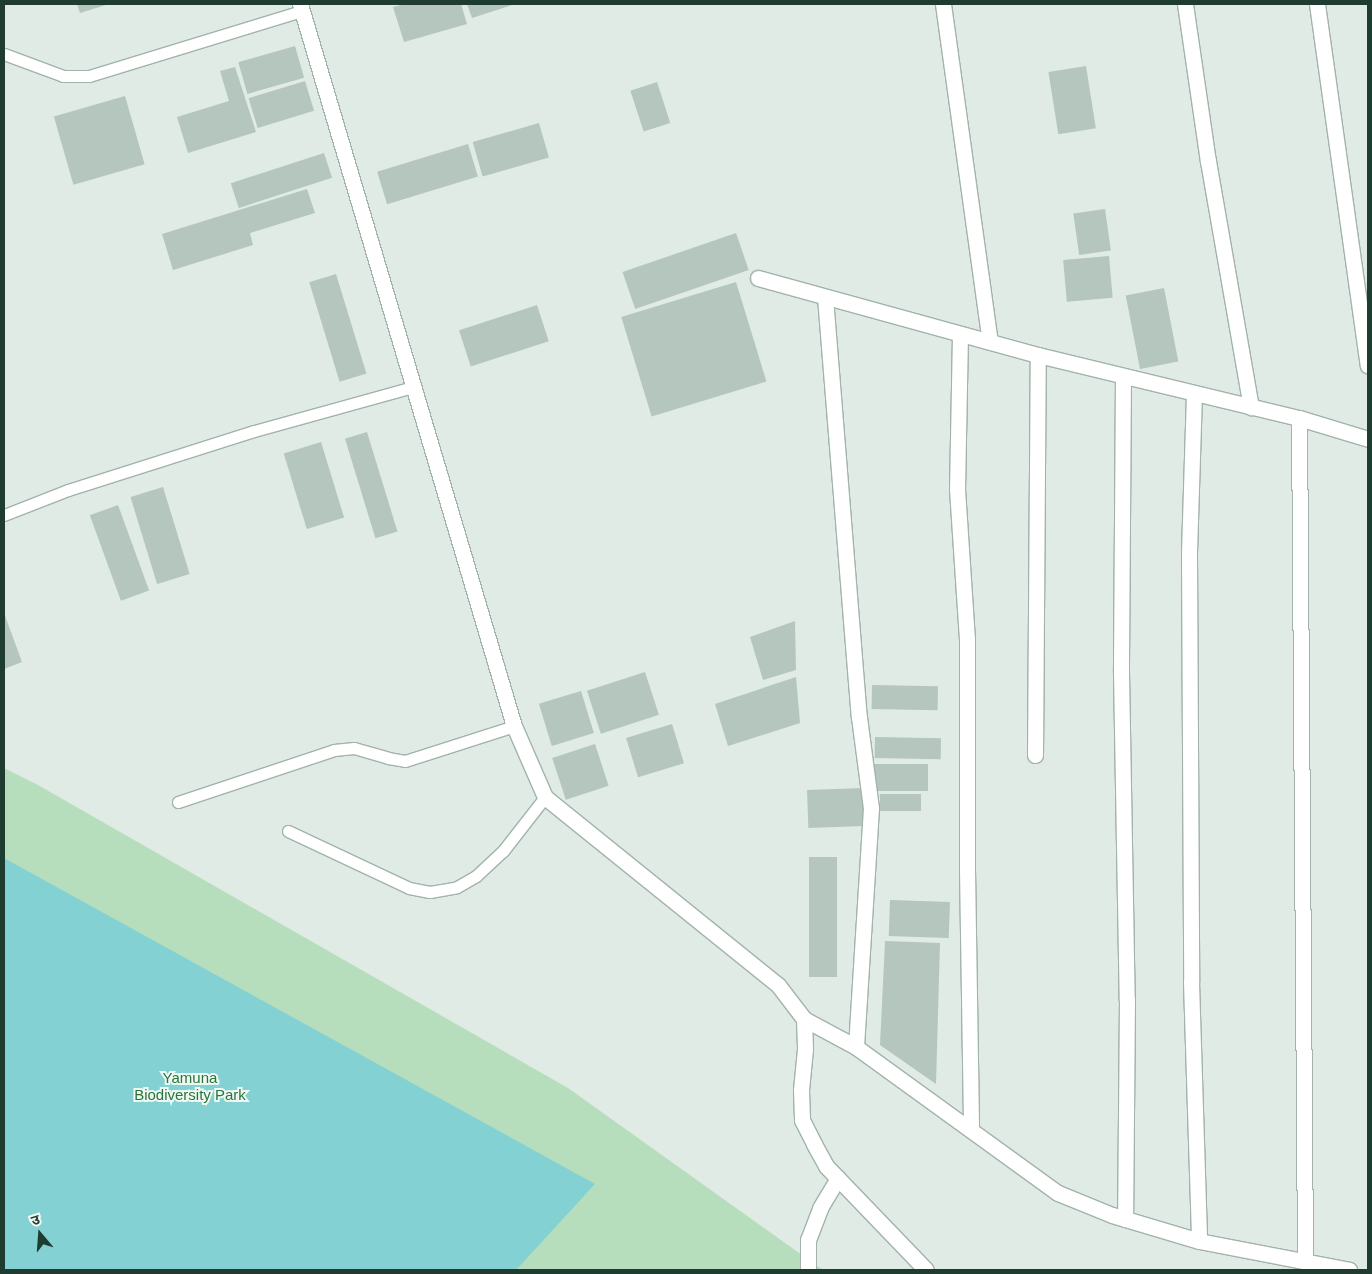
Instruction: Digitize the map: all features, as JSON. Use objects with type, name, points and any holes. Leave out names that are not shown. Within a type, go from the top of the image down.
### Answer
[{"type":"street","points":[[943,4],[990,342]]},
{"type":"street","points":[[1185,4],[1208,161],[1251,407]]},
{"type":"street","points":[[1317,4],[1368,365]]},
{"type":"street","points":[[301,7],[514,726],[545,797],[778,985],[804,1019],[856,1047],[1058,1193],[1125,1219],[1200,1241],[1349,1270]]},
{"type":"street","points":[[758,278],[1038,355],[1299,418],[1368,439]]},
{"type":"street","points":[[825,297],[858,707],[871,808],[856,1047]]},
{"type":"street","points":[[960,334],[957,489],[967,639],[970,1129]]},
{"type":"street","points":[[1035,755],[1038,355]]},
{"type":"street","points":[[1123,377],[1121,672],[1127,1000],[1125,1219]]},
{"type":"street","points":[[1194,393],[1189,554],[1191,982],[1200,1241]]},
{"type":"street","points":[[1299,418],[1305,1262]]},
{"type":"street","points":[[804,1019],[805,1049],[801,1090],[802,1120],[826,1166],[926,1270]]},
{"type":"street","points":[[808,1270],[808,1240],[820,1208],[838,1178]]},
{"type":"lane","points":[[4,54],[63,76],[89,76],[301,7]]},
{"type":"lane","points":[[4,515],[68,490],[254,431],[413,387]]},
{"type":"lane","points":[[178,802],[334,750],[354,748],[388,758],[405,760],[514,726]]},
{"type":"lane","points":[[288,830],[409,888],[430,892],[457,887],[476,876],[503,850],[545,797]]},
{"type":"green space","name":"Yamuna Biodiversity Park","points":[[4,768],[38,785],[568,1088],[823,1270],[4,1270]]},
{"type":"water","name":"Yamuna Biodiversity Park","points":[[4,858],[595,1184],[516,1270],[4,1270]]},
{"type":"building","points":[[77,4],[109,4],[80,13]]},
{"type":"building","points":[[405,4],[461,4],[467,24],[404,42],[393,7]]},
{"type":"building","points":[[467,4],[515,4],[472,18]]},
{"type":"building","points":[[295,46],[304,78],[247,94],[238,62]]},
{"type":"building","points":[[1086,66],[1096,128],[1058,134],[1048,72]]},
{"type":"building","points":[[235,67],[256,132],[188,153],[177,117],[229,101],[220,71]]},
{"type":"building","points":[[305,81],[314,111],[258,128],[249,98]]},
{"type":"building","points":[[657,82],[670,123],[644,132],[630,91]]},
{"type":"building","points":[[125,96],[145,164],[73,185],[54,116]]},
{"type":"building","points":[[539,123],[549,158],[483,177],[473,142]]},
{"type":"building","points":[[468,144],[478,177],[387,204],[377,172]]},
{"type":"building","points":[[324,153],[332,178],[239,208],[231,183]]},
{"type":"building","points":[[307,189],[315,213],[250,233],[253,245],[173,270],[162,234]]},
{"type":"building","points":[[1105,209],[1111,251],[1079,255],[1073,213]]},
{"type":"building","points":[[736,233],[749,270],[635,309],[623,272]]},
{"type":"building","points":[[1109,256],[1113,298],[1067,302],[1063,260]]},
{"type":"building","points":[[336,274],[366,373],[340,382],[309,282]]},
{"type":"building","points":[[736,282],[766,381],[652,417],[621,317]]},
{"type":"building","points":[[1164,288],[1178,362],[1140,369],[1126,295]]},
{"type":"building","points":[[537,305],[549,341],[471,366],[459,330]]},
{"type":"building","points":[[367,432],[397,531],[375,538],[345,439]]},
{"type":"building","points":[[321,442],[344,518],[307,529],[284,453]]},
{"type":"building","points":[[163,487],[190,574],[157,584],[130,497]]},
{"type":"building","points":[[118,505],[149,591],[121,601],[90,515]]},
{"type":"building","points":[[4,613],[22,662],[4,669]]},
{"type":"building","points":[[795,621],[796,670],[763,680],[750,637]]},
{"type":"building","points":[[645,672],[659,715],[601,734],[587,691]]},
{"type":"building","points":[[796,677],[800,723],[728,746],[715,704]]},
{"type":"building","points":[[872,685],[938,686],[938,710],[872,709]]},
{"type":"building","points":[[581,691],[594,733],[552,746],[539,704]]},
{"type":"building","points":[[672,724],[684,763],[638,777],[626,738]]},
{"type":"building","points":[[875,737],[941,738],[941,759],[875,758]]},
{"type":"building","points":[[595,744],[609,786],[566,800],[552,758]]},
{"type":"building","points":[[873,764],[928,764],[928,791],[873,791]]},
{"type":"building","points":[[863,788],[864,826],[808,828],[807,790]]},
{"type":"building","points":[[880,794],[921,794],[921,811],[880,811]]},
{"type":"building","points":[[809,857],[837,857],[837,977],[809,977]]},
{"type":"building","points":[[890,900],[950,902],[949,938],[889,936]]},
{"type":"building","points":[[885,941],[940,943],[936,1084],[880,1045]]}]
